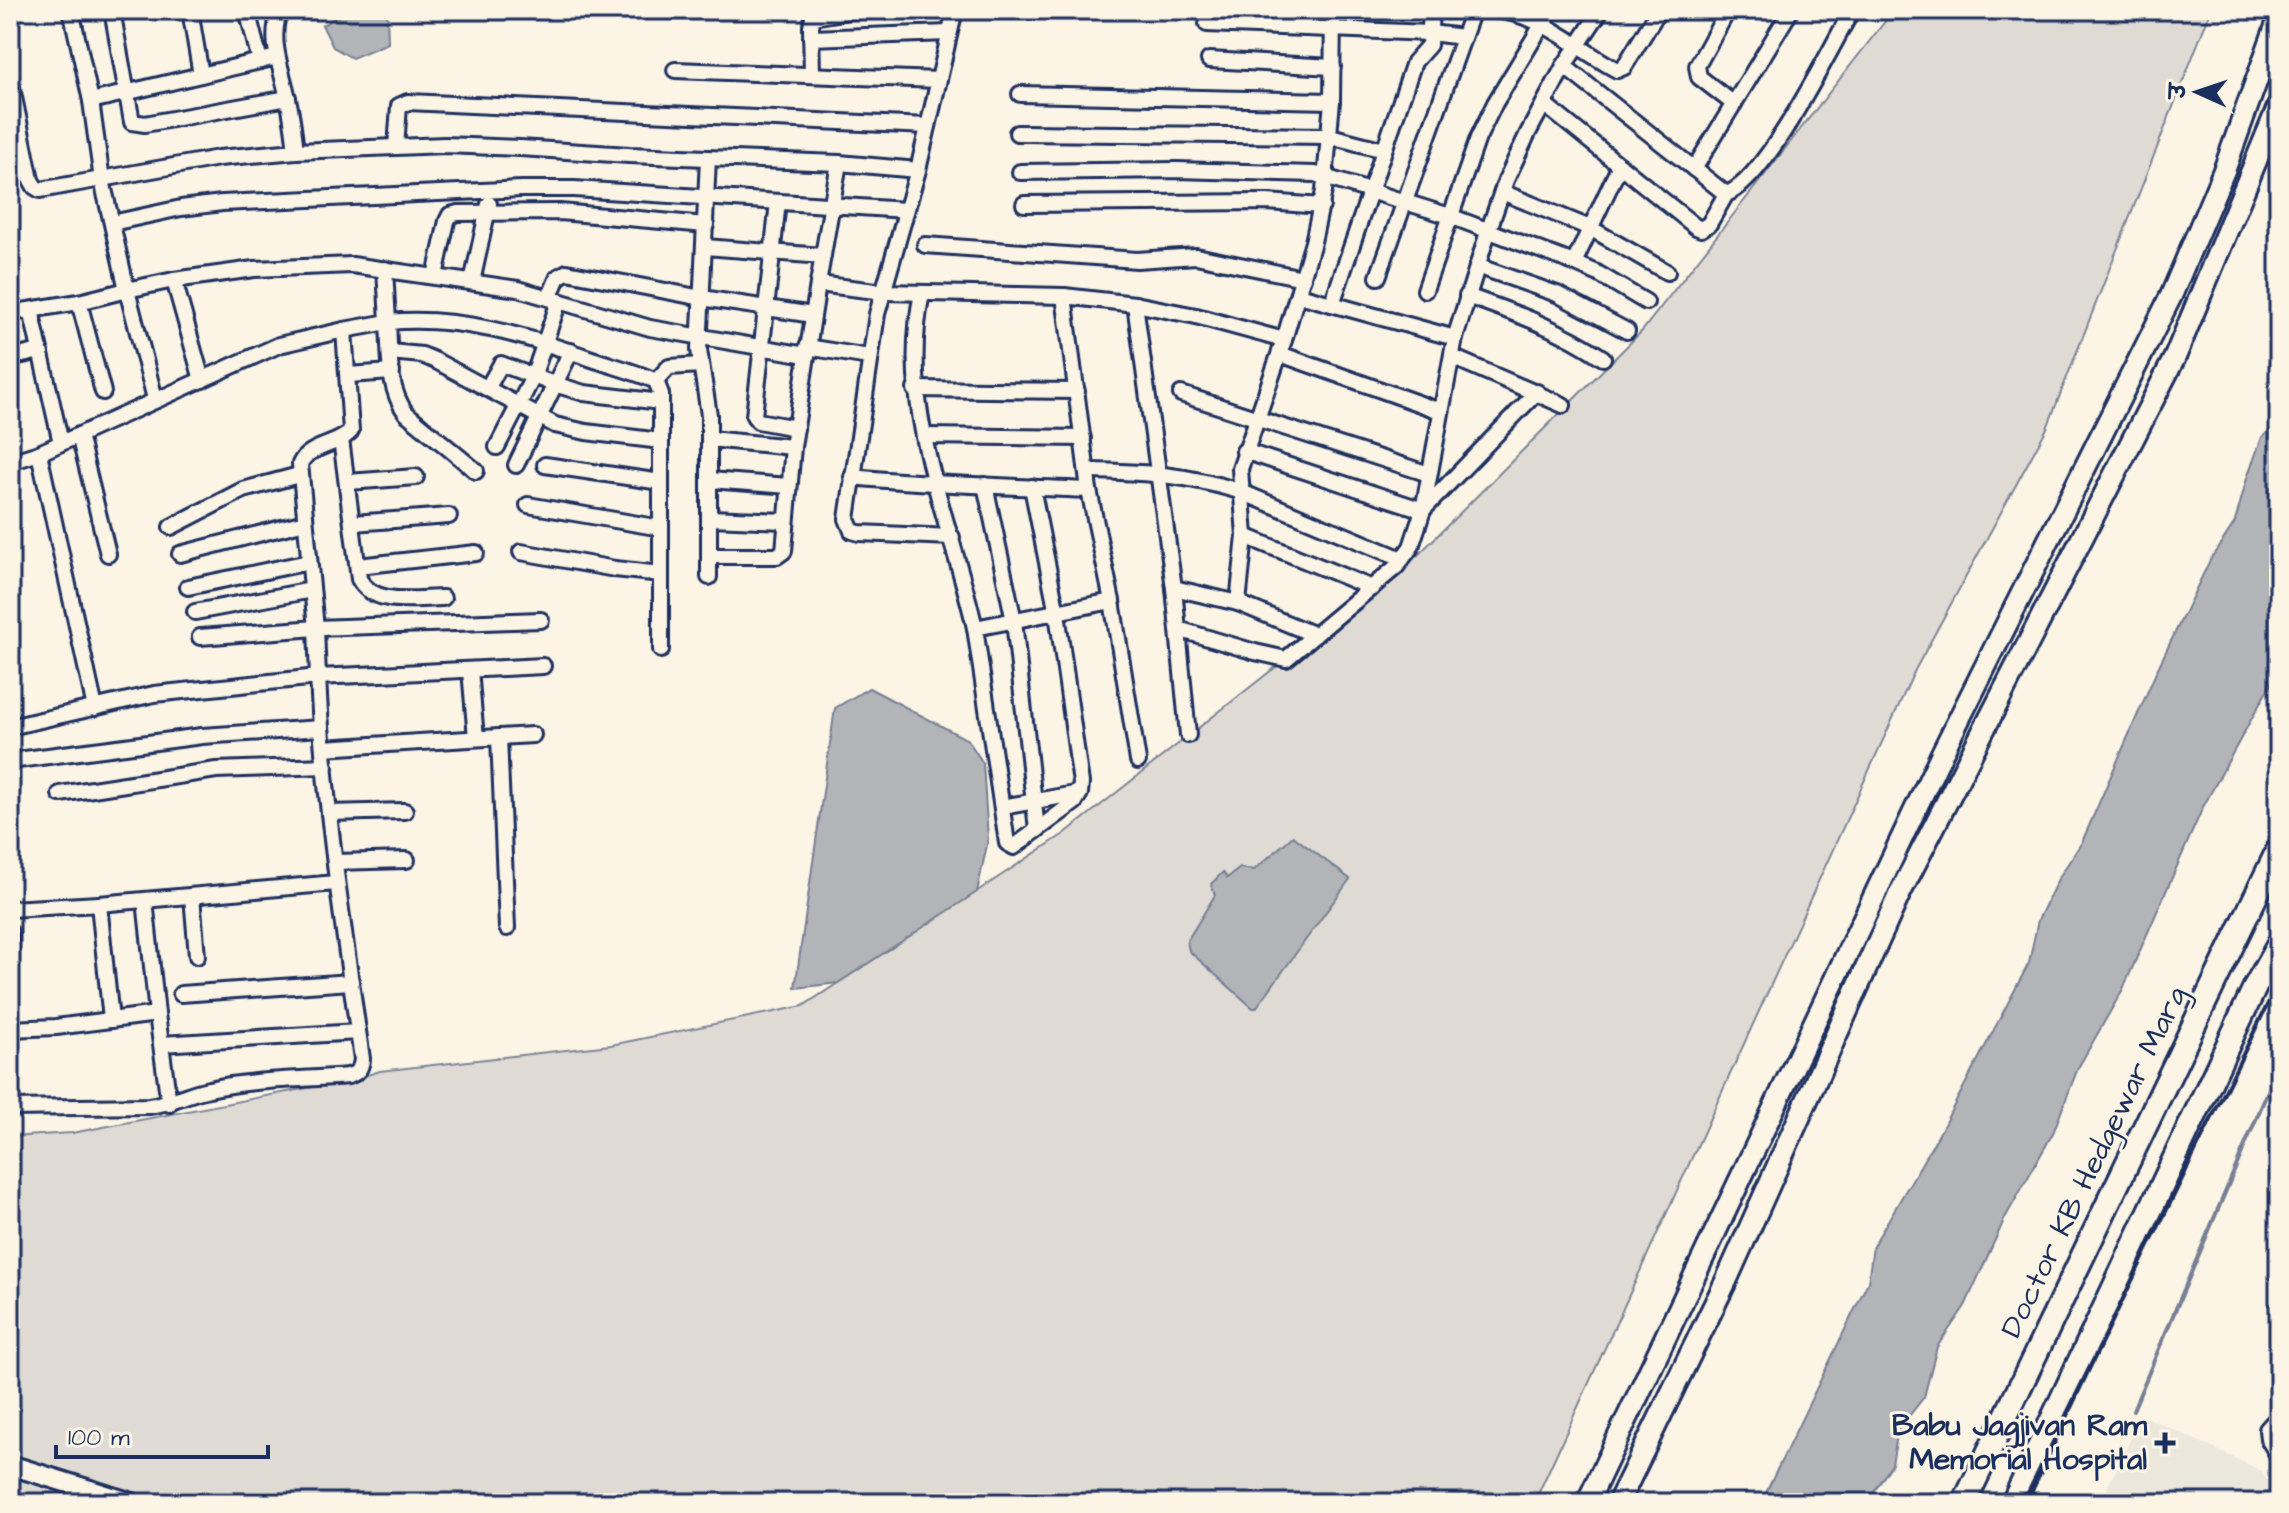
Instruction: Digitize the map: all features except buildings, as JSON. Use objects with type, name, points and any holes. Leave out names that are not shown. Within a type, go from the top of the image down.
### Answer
[{"type":"highway","name":"Doctor KB Hedgewar Marg","points":[[1964,1503],[2279,848]]},
{"type":"highway","points":[[2013,1503],[2256,985],[2279,944]]},
{"type":"main road","points":[[1587,1503],[1942,753],[2171,296],[2225,168],[2279,18]]},
{"type":"main road","points":[[1618,1503],[1726,1281],[1899,895],[2175,357],[2279,105]]},
{"type":"street","points":[[71,10],[91,101],[102,180],[155,399]]},
{"type":"street","points":[[112,10],[132,122],[138,125],[288,98]]},
{"type":"street","points":[[190,10],[201,75]]},
{"type":"street","points":[[247,10],[260,61]]},
{"type":"street","points":[[280,10],[275,23],[274,41],[288,98],[296,151]]},
{"type":"street","points":[[812,75],[813,17],[855,10]]},
{"type":"street","points":[[952,537],[852,531],[847,519],[877,314],[892,292],[906,210],[955,10]]},
{"type":"street","points":[[1238,603],[1245,536],[1239,491],[1240,469],[1299,295],[1322,206],[1332,101],[1333,10]]},
{"type":"street","points":[[1332,304],[1414,62],[1429,45],[1431,10]]},
{"type":"street","points":[[1378,277],[1473,10]]},
{"type":"street","points":[[1494,10],[1523,15],[1543,24],[1621,70],[1659,10]]},
{"type":"street","points":[[1425,290],[1478,138],[1495,103],[1551,10]]},
{"type":"street","points":[[1178,629],[1281,659],[1290,656],[1372,588],[1411,547],[1423,510],[1455,338],[1502,192],[1515,159],[1564,66],[1601,10]]},
{"type":"street","points":[[1728,10],[1697,66],[1697,73],[1734,104]]},
{"type":"street","points":[[1694,169],[1791,10]]},
{"type":"street","points":[[1544,104],[1701,229],[1709,224],[1726,194],[1751,174],[1782,136],[1849,11]]},
{"type":"street","points":[[1207,24],[1463,37]]},
{"type":"street","points":[[811,38],[949,33]]},
{"type":"street","points":[[91,101],[277,57]]},
{"type":"street","points":[[1209,60],[1333,67]]},
{"type":"street","points":[[1564,66],[1726,194]]},
{"type":"street","points":[[675,70],[938,80]]},
{"type":"street","points":[[10,78],[31,180],[35,187],[47,191],[219,158],[396,147],[505,147],[839,163],[918,170]]},
{"type":"street","points":[[1020,94],[1332,101]]},
{"type":"street","points":[[396,147],[396,112],[399,106],[408,102],[928,126]]},
{"type":"street","points":[[1017,133],[1330,136],[1384,150]]},
{"type":"street","points":[[708,158],[699,337],[709,439],[709,577]]},
{"type":"street","points":[[710,556],[781,554],[807,351],[839,163]]},
{"type":"street","points":[[1574,263],[1620,165]]},
{"type":"street","points":[[1020,172],[1279,171],[1324,177],[1450,216],[1574,263],[1646,302]]},
{"type":"street","points":[[112,223],[181,208],[222,203],[491,190],[574,189],[906,210]]},
{"type":"street","points":[[472,282],[491,190]]},
{"type":"street","points":[[1502,192],[1590,228],[1667,272]]},
{"type":"street","points":[[778,202],[760,347],[755,420],[796,428]]},
{"type":"street","points":[[1024,204],[1267,202],[1322,206]]},
{"type":"street","points":[[435,276],[450,215],[487,212],[601,214],[706,225]]},
{"type":"street","points":[[925,245],[1137,260],[1196,256],[1303,278]]},
{"type":"street","points":[[705,247],[823,256]]},
{"type":"street","points":[[10,313],[79,302],[174,280],[254,269],[352,265],[518,289],[650,328],[699,337],[760,347],[869,357]]},
{"type":"street","points":[[1477,266],[1557,294],[1627,331]]},
{"type":"street","points":[[385,269],[390,352],[398,403],[476,471]]},
{"type":"street","points":[[497,447],[533,377],[546,343],[558,277],[567,272],[813,315]]},
{"type":"street","points":[[174,280],[202,380]]},
{"type":"street","points":[[818,284],[892,292],[1064,296],[1135,304],[1196,316],[1440,411]]},
{"type":"street","points":[[918,293],[913,350],[915,389],[936,485],[975,628],[1010,847],[1075,802],[1081,783],[1057,613],[1032,487]]},
{"type":"street","points":[[1299,295],[1455,338]]},
{"type":"street","points":[[1064,296],[1089,490],[1112,601],[1138,761]]},
{"type":"street","points":[[1467,296],[1545,325],[1603,358]]},
{"type":"street","points":[[79,302],[103,392]]},
{"type":"street","points":[[1135,304],[1174,588],[1188,735]]},
{"type":"street","points":[[31,310],[61,443]]},
{"type":"street","points":[[10,462],[39,453],[279,345],[344,330],[416,319],[446,320],[546,343],[656,381],[660,387],[661,650]]},
{"type":"street","points":[[10,1108],[169,1104],[205,1089],[356,1074],[361,1067],[336,883],[321,728],[316,628],[299,475],[302,458],[351,431],[353,422],[344,330]]},
{"type":"street","points":[[10,358],[40,351]]},
{"type":"street","points":[[516,465],[571,351]]},
{"type":"street","points":[[390,352],[422,355],[488,387],[538,418],[571,430],[661,441]]},
{"type":"street","points":[[1452,357],[1563,405]]},
{"type":"street","points":[[488,387],[501,364],[584,393],[661,402]]},
{"type":"street","points":[[656,381],[669,367],[701,365]]},
{"type":"street","points":[[348,375],[392,372]]},
{"type":"street","points":[[915,389],[1077,391]]},
{"type":"street","points":[[1423,510],[1537,392]]},
{"type":"street","points":[[1181,394],[1429,474]]},
{"type":"street","points":[[79,435],[108,554]]},
{"type":"street","points":[[924,436],[1083,438]]},
{"type":"street","points":[[341,439],[359,579],[365,589],[373,596],[443,598]]},
{"type":"street","points":[[709,439],[793,447]]},
{"type":"street","points":[[1244,451],[1423,510]]},
{"type":"street","points":[[39,453],[95,708]]},
{"type":"street","points":[[545,465],[661,482]]},
{"type":"street","points":[[1087,471],[1158,472],[1239,491],[1402,559]]},
{"type":"street","points":[[171,527],[243,490],[299,475]]},
{"type":"street","points":[[348,482],[416,477]]},
{"type":"street","points":[[852,477],[936,485],[1089,490]]},
{"type":"street","points":[[709,480],[789,486]]},
{"type":"street","points":[[985,485],[1014,621],[1037,830]]},
{"type":"street","points":[[528,505],[661,528]]},
{"type":"street","points":[[353,523],[449,516]]},
{"type":"street","points":[[710,518],[786,521]]},
{"type":"street","points":[[180,554],[305,522]]},
{"type":"street","points":[[1245,536],[1372,588]]},
{"type":"street","points":[[521,552],[661,574]]},
{"type":"street","points":[[358,566],[476,553]]},
{"type":"street","points":[[188,587],[309,562]]},
{"type":"street","points":[[1174,588],[1238,603],[1315,635]]},
{"type":"street","points":[[195,612],[312,590]]},
{"type":"street","points":[[975,628],[1112,601]]},
{"type":"street","points":[[200,637],[316,628],[541,620]]},
{"type":"street","points":[[10,727],[154,694],[318,677],[543,666]]},
{"type":"street","points":[[470,670],[476,738]]},
{"type":"street","points":[[10,761],[202,736],[321,728]]},
{"type":"street","points":[[323,748],[533,735]]},
{"type":"street","points":[[499,737],[507,928]]},
{"type":"street","points":[[60,794],[216,770],[325,766]]},
{"type":"street","points":[[1002,807],[1080,793]]},
{"type":"street","points":[[329,813],[405,811]]},
{"type":"street","points":[[335,862],[407,860]]},
{"type":"street","points":[[10,909],[336,883]]},
{"type":"street","points":[[192,896],[197,956]]},
{"type":"street","points":[[145,900],[169,1104]]},
{"type":"street","points":[[99,904],[111,1020]]},
{"type":"street","points":[[10,932],[10,953]]},
{"type":"street","points":[[181,994],[351,982]]},
{"type":"street","points":[[10,1029],[157,1014]]},
{"type":"street","points":[[161,1044],[358,1032]]},
{"type":"street","points":[[2279,1419],[2269,1430],[2279,1453]]},
{"type":"street","points":[[10,1465],[132,1503]]},
{"type":"shaded area","points":[[351,10],[387,10],[388,43],[352,58],[333,47],[322,25]]},
{"type":"shaded area","points":[[1894,10],[2211,10],[2047,428],[1915,670],[1534,1503],[10,1503],[10,1137],[72,1133],[355,1079],[380,1071],[611,1045],[803,1006],[1064,834],[1419,554],[1642,331]]},
{"type":"shaded area","points":[[2279,423],[2279,669],[2203,807],[2123,989],[2078,1068],[2053,1133],[2005,1218],[1965,1306],[1937,1347],[1924,1397],[1898,1430],[1892,1464],[1867,1503],[1761,1503],[1868,1282],[1873,1246],[1939,1134],[2029,963],[2038,920],[2058,879],[2082,842],[2158,668],[2210,560],[2235,522],[2262,437]]},
{"type":"shaded area","points":[[869,688],[968,740],[983,763],[988,840],[977,892],[838,983],[795,988],[835,708]]},
{"type":"shaded area","points":[[1293,836],[1350,879],[1253,1008],[1189,951],[1187,941],[1215,895],[1211,884],[1223,872],[1227,878],[1240,868],[1254,870]]},
{"type":"shaded area","name":"Babu Jagjivan Ram Memorial Hospital","points":[[2142,1415],[2262,1471],[2279,1503],[2100,1503]]},
{"type":"waterway","points":[[2133,1410],[2279,1065]]},
{"type":"railway","points":[[2023,1503],[2279,981]]},
{"type":"place","name":"Babu Jagjivan Ram Memorial Hospital","points":[[2165,1443]]}]
